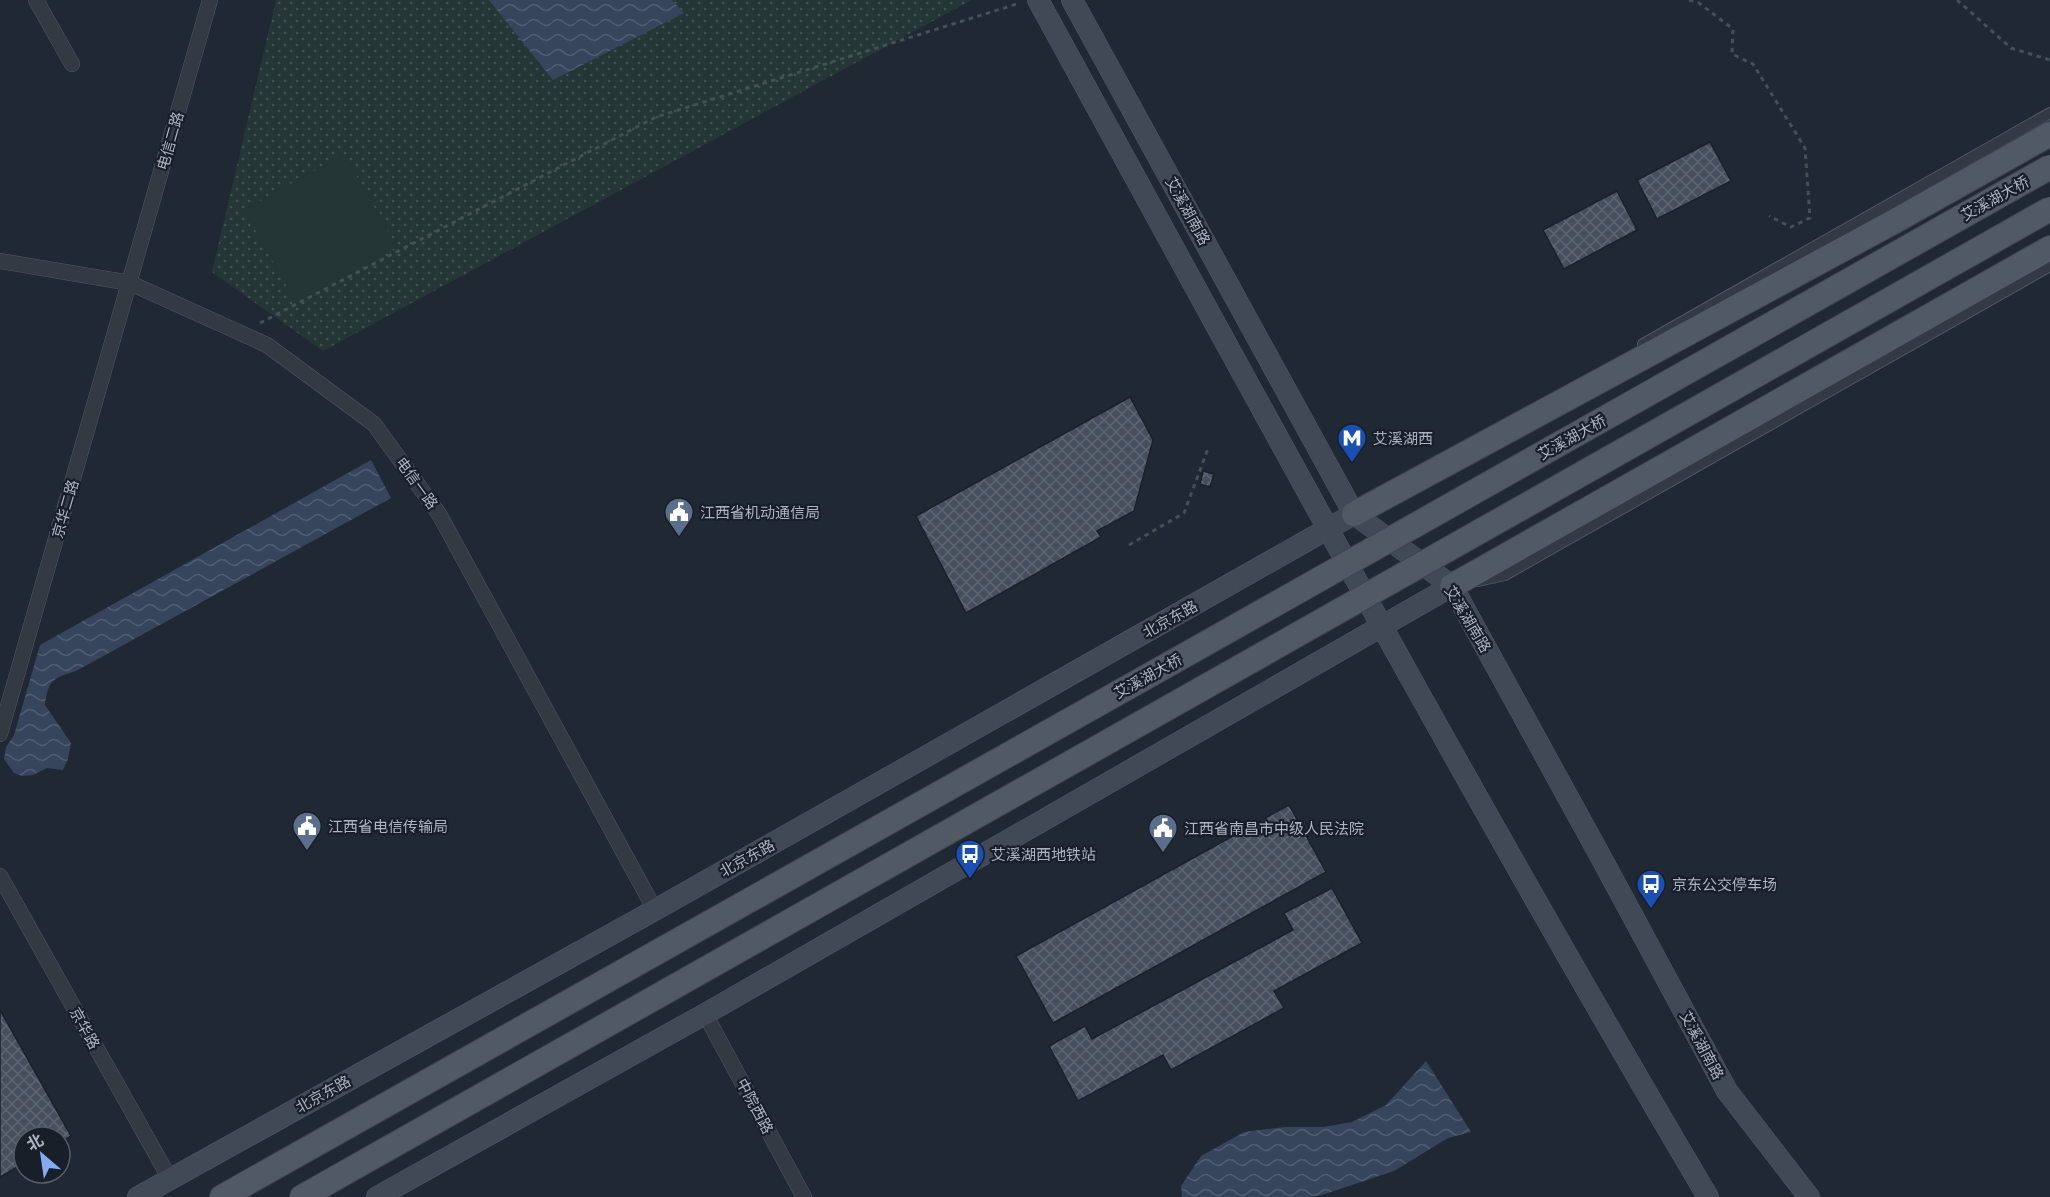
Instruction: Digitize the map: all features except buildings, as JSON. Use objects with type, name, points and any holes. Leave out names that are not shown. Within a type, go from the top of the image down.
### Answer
[{"type":"main road","name":"艾溪湖南路","points":[[1038,0],[1382,627],[1621,1050],[1708,1197]]},
{"type":"main road","name":"艾溪湖南路","points":[[1072,0],[1354,514],[1452,586],[1727,1091],[1809,1197]]},
{"type":"main road","points":[[1354,514],[1888,215],[2050,134]]},
{"type":"main road","name":"艾溪湖大桥","points":[[222,1197],[2050,167]]},
{"type":"main road","points":[[302,1197],[2050,208]]},
{"type":"main road","points":[[377,1197],[705,1014],[1452,586],[2050,248]]},
{"type":"main road","name":"北京东路","points":[[138,1197],[655,910],[1354,514]]},
{"type":"street","points":[[36,0],[72,64]]},
{"type":"street","name":"电信二路","points":[[130,283],[210,0]]},
{"type":"street","points":[[1888,215],[2050,113]]},
{"type":"street","name":"电信一路","points":[[0,261],[130,283],[267,345],[374,424],[439,514],[655,910]]},
{"type":"street","points":[[1452,586],[1505,575],[2050,266]]},
{"type":"street","name":"京华二路","points":[[0,734],[130,283]]},
{"type":"street","name":"京华路","points":[[0,876],[170,1179]]},
{"type":"street","name":"中院西路","points":[[705,1014],[804,1197]]},
{"type":"path","points":[[240,333],[656,117],[1030,0]]},
{"type":"path","points":[[1689,0],[1699,3],[1733,29],[1732,54],[1753,64],[1805,148],[1810,218],[1791,228],[1769,216]]},
{"type":"path","points":[[1957,0],[2011,48],[2050,60]]},
{"type":"path","points":[[1129,545],[1184,513],[1209,446]]},
{"type":"shaded area","points":[[276,0],[972,0],[323,351],[212,272]]},
{"type":"shaded area","points":[[344,154],[397,247],[297,305],[244,210]]},
{"type":"water","points":[[489,0],[672,0],[684,13],[553,80]]},
{"type":"water","points":[[371,460],[391,498],[76,671],[53,681],[48,690],[45,705],[71,743],[68,759],[63,770],[47,768],[33,775],[22,776],[14,773],[4,759],[6,747],[14,735],[40,645]]},
{"type":"water","points":[[1426,1061],[1471,1132],[1448,1138],[1394,1171],[1322,1195],[1310,1197],[1182,1197],[1181,1186],[1201,1156],[1244,1132],[1285,1127],[1323,1127],[1352,1122],[1386,1105]]},
{"type":"place","name":"艾溪湖西","points":[[1352,464]]},
{"type":"place","name":"江西省机动通信局","points":[[679,538]]},
{"type":"place","name":"江西省电信传输局","points":[[307,852]]},
{"type":"place","name":"江西省南昌市中级人民法院","points":[[1163,854]]},
{"type":"place","name":"艾溪湖西地铁站","points":[[970,880]]},
{"type":"place","name":"京东公交停车场","points":[[1651,910]]}]
